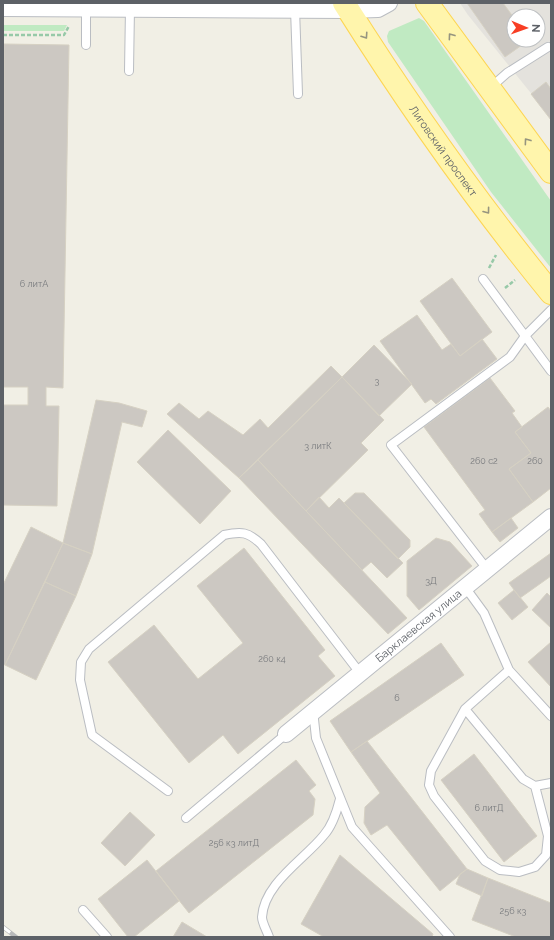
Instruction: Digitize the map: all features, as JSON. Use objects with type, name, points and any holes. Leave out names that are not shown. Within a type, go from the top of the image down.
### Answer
[{"type":"main road","points":[[427,3],[551,172]]},
{"type":"main road","name":"Лиговский проспект","points":[[346,6],[413,108],[515,249],[551,293]]},
{"type":"street","points":[[3,8],[130,8],[152,5],[295,10],[346,6],[378,9],[389,3]]},
{"type":"street","name":"Барклаевская улица","points":[[286,734],[313,710],[551,517]]},
{"type":"lane","points":[[86,8],[86,45]]},
{"type":"lane","points":[[129,71],[130,8]]},
{"type":"lane","points":[[295,10],[298,94]]},
{"type":"lane","points":[[489,89],[507,73],[548,47]]},
{"type":"lane","points":[[483,279],[524,336],[551,370]]},
{"type":"lane","points":[[487,569],[392,445],[510,357],[524,336],[551,310]]},
{"type":"lane","points":[[168,791],[92,735],[80,680],[81,662],[89,649],[224,535],[237,532],[252,535],[261,544],[360,673]]},
{"type":"lane","points":[[465,587],[484,612],[509,670],[551,716]]},
{"type":"lane","points":[[509,670],[465,709],[431,771],[429,785],[434,796],[485,861],[500,870],[519,872],[535,867],[546,855],[548,836],[535,786]]},
{"type":"lane","points":[[465,709],[523,779],[535,786],[551,783]]},
{"type":"lane","points":[[313,710],[316,738],[352,827],[450,937]]},
{"type":"lane","points":[[186,818],[286,734]]},
{"type":"lane","points":[[269,937],[262,918],[265,902],[280,879],[325,834],[336,815],[340,799]]},
{"type":"lane","points":[[83,910],[107,937]]},
{"type":"path","points":[[3,35],[64,35],[71,22]]},
{"type":"shaded area","points":[[460,3],[551,3],[551,118],[468,15]]},
{"type":"green space","points":[[419,18],[424,21],[551,201],[551,268],[491,192],[388,42],[387,36],[389,31]]},
{"type":"green space","points":[[3,25],[67,25],[64,31],[3,31]]},
{"type":"building","points":[[467,3],[503,3],[507,8],[506,48],[518,48],[505,57]]},
{"type":"building","points":[[4,44],[69,45],[63,388],[46,387],[46,406],[59,406],[57,506],[3,505],[3,405],[28,405],[28,387],[3,387]]},
{"type":"building","points":[[546,82],[551,89],[551,120],[531,94]]},
{"type":"building","points":[[452,278],[492,332],[460,356],[420,301]]},
{"type":"building","points":[[417,315],[442,350],[451,344],[460,356],[482,339],[497,359],[436,404],[431,399],[425,403],[380,341]]},
{"type":"building","points":[[374,345],[412,384],[379,416],[342,377]]},
{"type":"building","points":[[331,366],[342,377],[239,478],[167,414],[179,403],[199,419],[208,411],[243,435],[260,419],[268,428]]},
{"type":"building","points":[[342,377],[384,420],[361,443],[368,450],[306,511],[258,460]]},
{"type":"building","points":[[490,378],[515,411],[512,413],[522,427],[515,432],[531,453],[509,469],[533,502],[492,532],[479,514],[485,510],[424,427]]},
{"type":"building","points":[[96,400],[119,403],[147,411],[142,427],[122,422],[92,554],[63,543]]},
{"type":"building","points":[[548,407],[551,411],[551,488],[533,502],[509,469],[531,453],[515,432]]},
{"type":"building","points":[[168,430],[231,491],[200,524],[137,462]]},
{"type":"building","points":[[258,460],[407,618],[388,634],[239,478]]},
{"type":"building","points":[[355,493],[364,493],[410,540],[410,547],[398,559],[344,503]]},
{"type":"building","points":[[319,497],[329,508],[339,498],[403,563],[387,578],[371,562],[362,570],[306,511]]},
{"type":"building","points":[[511,518],[518,528],[500,542],[492,532]]},
{"type":"building","points":[[31,527],[63,543],[5,665],[3,664],[3,585]]},
{"type":"building","points":[[436,538],[450,542],[472,566],[419,610],[407,596],[407,561]]},
{"type":"building","points":[[63,543],[92,554],[76,596],[45,582]]},
{"type":"building","points":[[244,548],[325,650],[318,656],[335,676],[238,754],[223,735],[189,763],[108,662],[154,625],[198,679],[243,643],[197,586]]},
{"type":"building","points":[[551,553],[551,576],[520,598],[509,583]]},
{"type":"building","points":[[45,582],[76,596],[36,680],[5,665]]},
{"type":"building","points":[[514,590],[528,607],[512,620],[498,603]]},
{"type":"building","points":[[547,593],[551,597],[551,628],[532,610]]},
{"type":"building","points":[[551,642],[551,687],[528,662]]},
{"type":"building","points":[[441,643],[464,675],[351,752],[330,721]]},
{"type":"building","points":[[367,741],[467,869],[440,891],[387,825],[371,835],[364,823],[365,807],[380,793],[351,752]]},
{"type":"building","points":[[474,754],[537,836],[504,862],[441,780]]},
{"type":"building","points":[[296,760],[316,785],[309,791],[315,799],[313,815],[189,913],[156,871]]},
{"type":"building","points":[[130,812],[155,835],[125,866],[101,843]]},
{"type":"building","points":[[340,855],[433,934],[432,937],[324,937],[301,924]]},
{"type":"building","points":[[147,860],[179,901],[134,937],[128,937],[98,899]]},
{"type":"building","points":[[467,869],[488,878],[482,896],[456,884],[460,874]]},
{"type":"building","points":[[488,878],[551,903],[551,937],[516,937],[472,920]]},
{"type":"building","points":[[182,922],[207,937],[173,937]]},
{"type":"railway","points":[[3,927],[16,937]]}]
